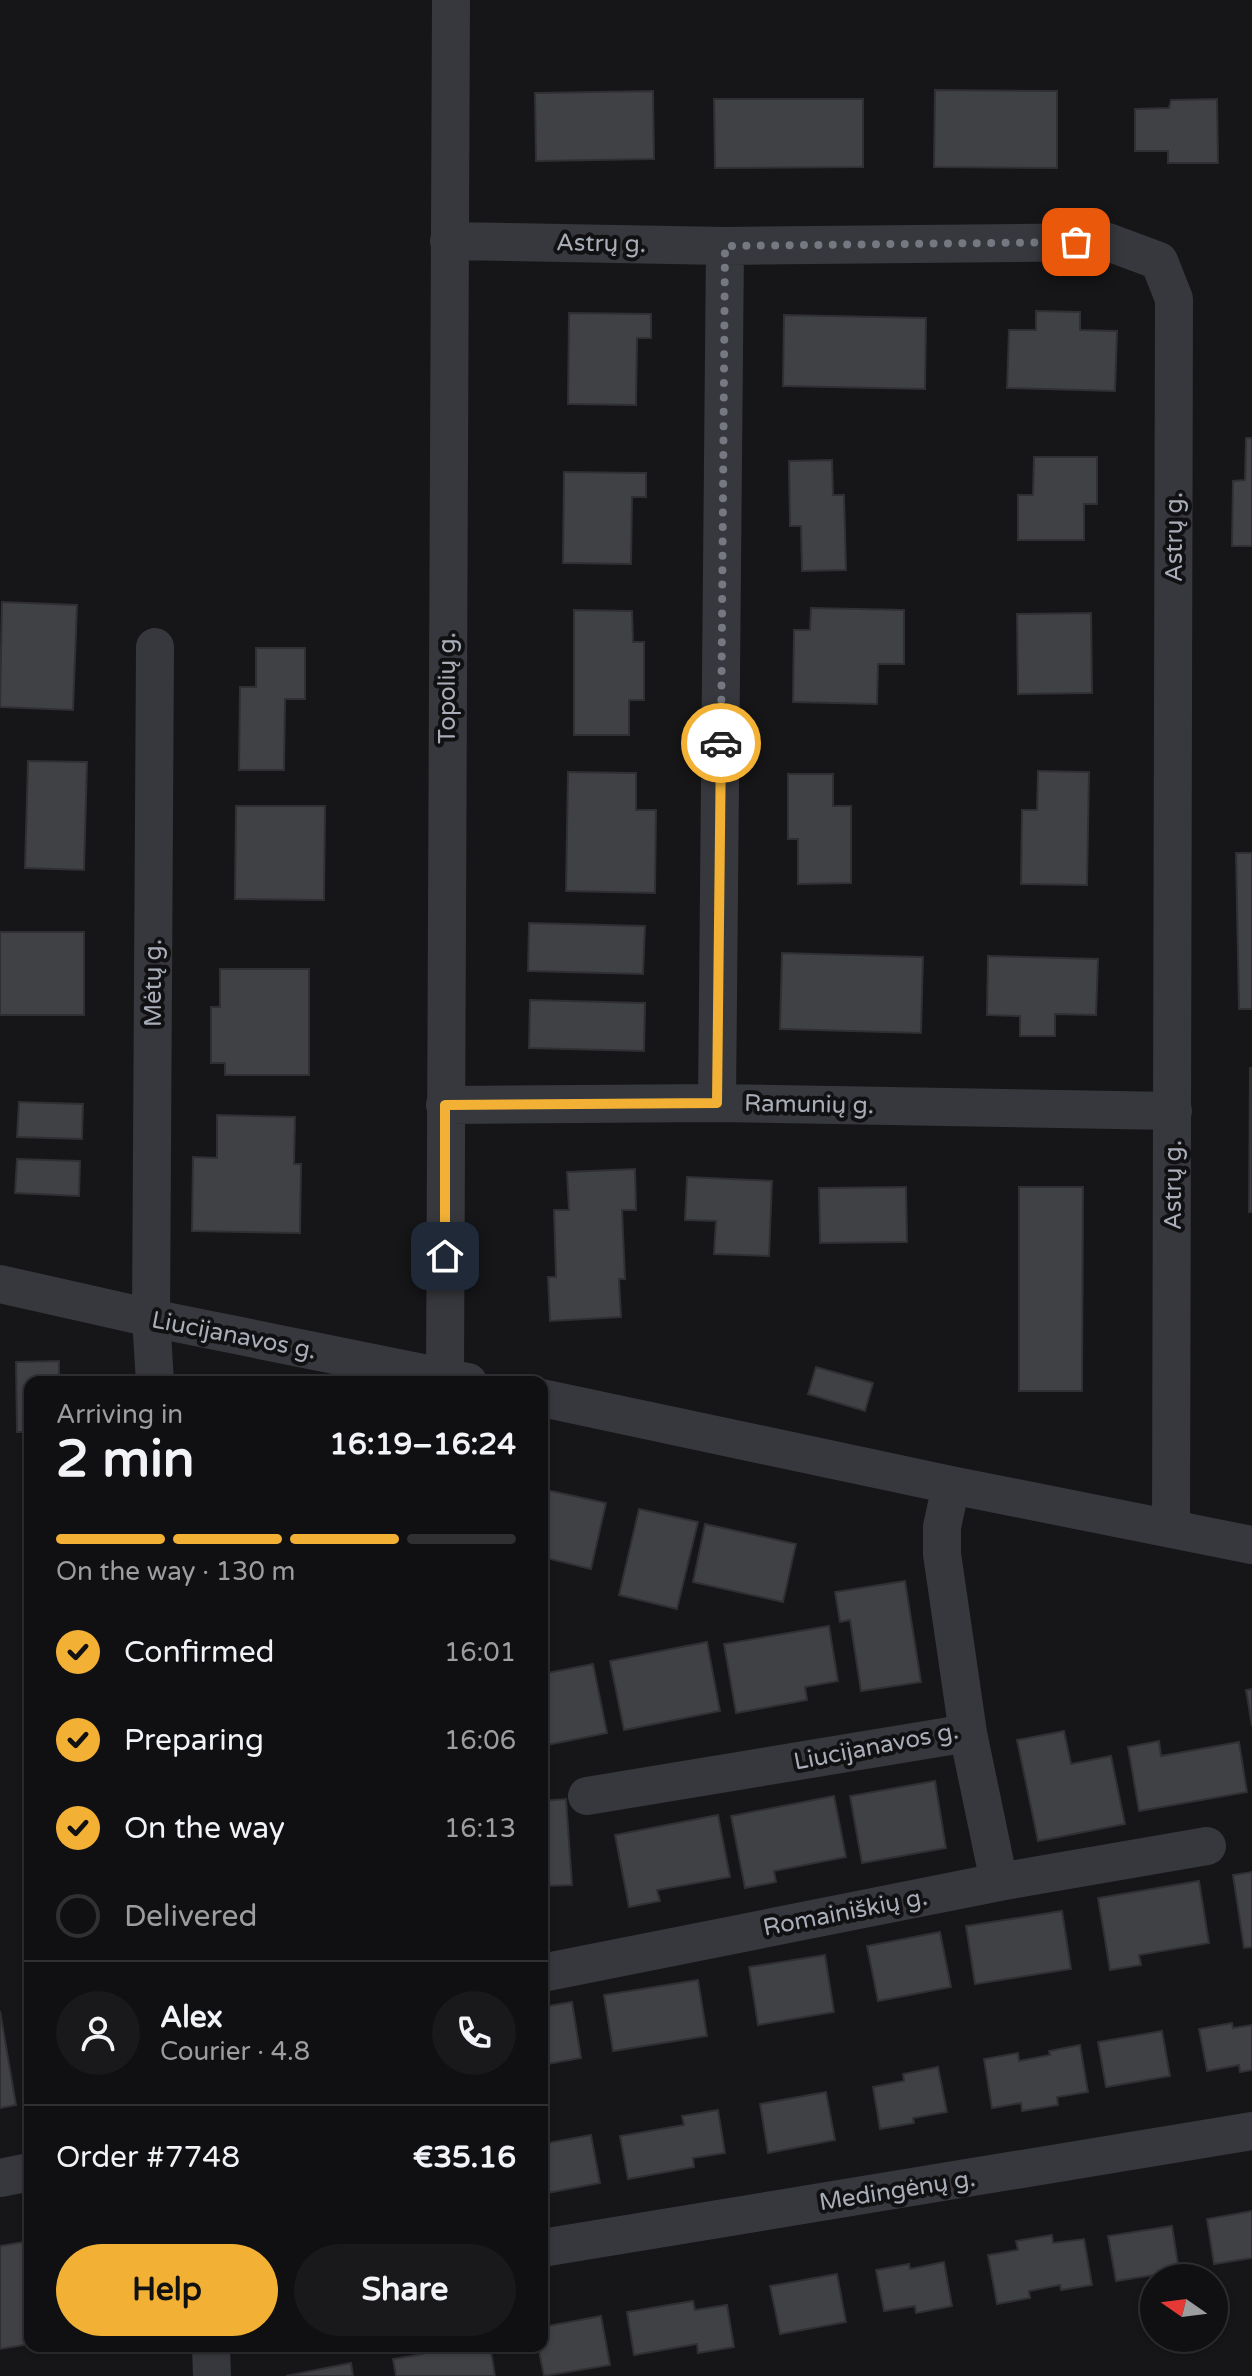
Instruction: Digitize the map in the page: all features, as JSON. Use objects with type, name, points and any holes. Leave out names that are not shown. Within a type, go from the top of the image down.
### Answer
[{"type":"street","name":"Topolių g.","points":[[451,0],[445,1105],[456,1376]]},
{"type":"street","name":"Astrų g.","points":[[449,241],[725,246],[1108,242],[1159,261],[1174,299],[1171,1529]]},
{"type":"street","points":[[717,1103],[725,246]]},
{"type":"street","name":"Mėtų g.","points":[[151,1318],[155,647]]},
{"type":"street","name":"Ramunių g.","points":[[445,1105],[717,1103],[1173,1111]]},
{"type":"street","name":"Liucijanavos g.","points":[[0,1284],[436,1376]]},
{"type":"street","points":[[151,1318],[155,1376]]},
{"type":"street","points":[[548,1399],[1252,1545]]},
{"type":"street","name":"Liucijanavos g.","points":[[587,1796],[968,1733],[942,1554],[942,1527],[951,1485]]},
{"type":"street","points":[[968,1733],[999,1882]]},
{"type":"street","name":"Romainiškių g.","points":[[548,1972],[999,1882],[1207,1846]]},
{"type":"street","name":"Medingėnų g.","points":[[548,2247],[1252,2131]]},
{"type":"street","points":[[0,2178],[24,2173]]},
{"type":"street","points":[[211,2352],[212,2376]]},
{"type":"building","points":[[935,90],[1057,91],[1057,168],[934,167]]},
{"type":"building","points":[[653,91],[654,159],[536,161],[535,93]]},
{"type":"building","points":[[714,99],[863,99],[863,167],[715,168]]},
{"type":"building","points":[[1217,99],[1218,163],[1168,163],[1168,151],[1135,151],[1135,109],[1169,108],[1171,100]]},
{"type":"building","points":[[1036,311],[1080,312],[1080,330],[1117,331],[1115,391],[1007,388],[1009,330],[1036,330]]},
{"type":"building","points":[[569,313],[651,314],[651,338],[637,338],[636,405],[568,404]]},
{"type":"building","points":[[784,315],[926,318],[925,389],[783,386]]},
{"type":"building","points":[[1246,438],[1252,438],[1252,546],[1232,546],[1233,481],[1245,480]]},
{"type":"building","points":[[1034,457],[1097,457],[1097,504],[1084,504],[1084,540],[1018,540],[1018,495],[1033,495]]},
{"type":"building","points":[[832,460],[833,495],[844,495],[846,570],[802,571],[801,526],[790,526],[789,461]]},
{"type":"building","points":[[564,472],[646,473],[646,497],[632,497],[631,564],[563,563]]},
{"type":"building","points":[[2,602],[77,605],[73,710],[0,707]]},
{"type":"building","points":[[811,608],[904,610],[904,664],[878,664],[877,704],[793,702],[794,630],[810,630]]},
{"type":"building","points":[[574,610],[632,611],[633,642],[644,642],[644,700],[629,700],[629,735],[574,735]]},
{"type":"building","points":[[1091,613],[1092,693],[1018,694],[1017,614]]},
{"type":"building","points":[[256,648],[305,648],[305,699],[285,699],[284,770],[239,770],[240,687],[256,687]]},
{"type":"building","points":[[28,761],[87,762],[84,870],[25,868]]},
{"type":"building","points":[[1038,771],[1089,772],[1087,885],[1021,884],[1022,810],[1037,810]]},
{"type":"building","points":[[568,772],[636,773],[636,810],[656,810],[655,893],[566,891]]},
{"type":"building","points":[[788,774],[833,774],[833,806],[851,806],[851,883],[798,884],[798,839],[788,839]]},
{"type":"building","points":[[236,806],[325,806],[324,900],[235,899]]},
{"type":"building","points":[[1236,853],[1252,853],[1252,1009],[1239,1009]]},
{"type":"building","points":[[529,923],[645,926],[643,974],[528,971]]},
{"type":"building","points":[[0,932],[84,932],[84,1015],[0,1015]]},
{"type":"building","points":[[782,953],[923,957],[921,1033],[780,1029]]},
{"type":"building","points":[[988,956],[1098,959],[1096,1015],[1055,1014],[1055,1036],[1020,1036],[1020,1016],[987,1015]]},
{"type":"building","points":[[220,969],[309,969],[309,1075],[225,1075],[225,1063],[211,1063],[211,1007],[220,1007]]},
{"type":"building","points":[[530,1000],[645,1003],[644,1051],[529,1048]]},
{"type":"building","points":[[1252,1068],[1252,1212],[1249,1212]]},
{"type":"building","points":[[19,1102],[83,1104],[82,1139],[17,1137]]},
{"type":"building","points":[[217,1115],[295,1117],[294,1164],[301,1164],[300,1233],[192,1231],[193,1157],[217,1158]]},
{"type":"building","points":[[17,1159],[80,1161],[79,1196],[15,1193]]},
{"type":"building","points":[[635,1169],[636,1210],[622,1210],[625,1279],[619,1279],[621,1317],[550,1321],[548,1277],[556,1277],[554,1210],[569,1210],[567,1172]]},
{"type":"building","points":[[687,1177],[772,1181],[769,1256],[714,1254],[716,1221],[685,1220]]},
{"type":"building","points":[[906,1187],[907,1242],[820,1243],[819,1188]]},
{"type":"building","points":[[1019,1187],[1083,1187],[1082,1391],[1019,1391]]},
{"type":"building","points":[[59,1361],[59,1376],[24,1376],[24,1432],[17,1432],[16,1362]]},
{"type":"building","points":[[816,1367],[873,1383],[865,1411],[808,1394]]},
{"type":"building","points":[[548,1490],[606,1503],[591,1569],[548,1558]]},
{"type":"building","points":[[639,1509],[698,1522],[677,1609],[619,1595]]},
{"type":"building","points":[[705,1524],[796,1544],[783,1602],[693,1582]]},
{"type":"building","points":[[905,1581],[921,1682],[861,1691],[850,1620],[840,1622],[835,1592]]},
{"type":"building","points":[[829,1626],[838,1681],[805,1687],[807,1700],[736,1713],[724,1644]]},
{"type":"building","points":[[707,1642],[720,1711],[624,1730],[610,1661]]},
{"type":"building","points":[[593,1664],[607,1733],[548,1745],[548,1673]]},
{"type":"building","points":[[1252,1689],[1252,1726],[1246,1690]]},
{"type":"building","points":[[1064,1731],[1071,1764],[1111,1756],[1125,1824],[1038,1841],[1017,1740]]},
{"type":"building","points":[[1159,1741],[1161,1756],[1239,1742],[1247,1792],[1139,1811],[1128,1747]]},
{"type":"building","points":[[935,1781],[946,1848],[862,1863],[850,1796]]},
{"type":"building","points":[[834,1796],[846,1857],[774,1871],[776,1882],[745,1888],[731,1816]]},
{"type":"building","points":[[566,1799],[572,1885],[548,1886],[548,1800]]},
{"type":"building","points":[[718,1815],[730,1877],[657,1890],[660,1901],[629,1907],[615,1835]]},
{"type":"building","points":[[1252,1872],[1252,1947],[1244,1948],[1233,1875]]},
{"type":"building","points":[[1199,1881],[1209,1943],[1139,1955],[1141,1965],[1110,1970],[1098,1898]]},
{"type":"building","points":[[1062,1911],[1071,1969],[975,1984],[966,1926]]},
{"type":"building","points":[[940,1932],[951,1987],[878,2001],[867,1946]]},
{"type":"building","points":[[825,1955],[834,2012],[758,2025],[749,1967]]},
{"type":"building","points":[[698,1980],[707,2036],[613,2051],[604,1995]]},
{"type":"building","points":[[572,2002],[581,2058],[548,2064],[548,2006]]},
{"type":"building","points":[[0,2011],[16,2105],[0,2108]]},
{"type":"building","points":[[1232,2023],[1233,2028],[1252,2025],[1252,2070],[1240,2072],[1239,2065],[1207,2071],[1199,2029]]},
{"type":"building","points":[[1162,2031],[1170,2076],[1106,2087],[1098,2042]]},
{"type":"building","points":[[1080,2045],[1088,2092],[1057,2097],[1058,2105],[1022,2111],[1021,2103],[992,2108],[984,2059],[1018,2053],[1019,2061]]},
{"type":"building","points":[[938,2067],[947,2112],[913,2118],[914,2123],[880,2129],[873,2087],[904,2081],[903,2074]]},
{"type":"building","points":[[826,2092],[835,2140],[768,2153],[760,2104]]},
{"type":"building","points":[[718,2110],[725,2153],[693,2158],[694,2167],[628,2179],[620,2136],[684,2125],[682,2116]]},
{"type":"building","points":[[591,2135],[600,2183],[548,2193],[548,2143]]},
{"type":"building","points":[[1252,2211],[1252,2258],[1214,2264],[1207,2219]]},
{"type":"building","points":[[1172,2226],[1178,2264],[1140,2264],[1140,2277],[1116,2281],[1108,2236]]},
{"type":"building","points":[[1052,2235],[1053,2243],[1084,2239],[1092,2285],[1061,2290],[1060,2285],[1029,2291],[1030,2298],[997,2304],[988,2255],[1018,2250],[1016,2241]]},
{"type":"building","points":[[24,2242],[24,2345],[0,2349],[0,2246]]},
{"type":"building","points":[[944,2262],[952,2306],[916,2313],[915,2306],[884,2311],[876,2270],[909,2264],[910,2269]]},
{"type":"building","points":[[837,2274],[846,2322],[780,2334],[770,2286]]},
{"type":"building","points":[[693,2301],[695,2310],[727,2305],[734,2347],[698,2353],[697,2344],[634,2355],[627,2312]]},
{"type":"building","points":[[601,2316],[610,2365],[544,2376],[539,2352],[548,2352],[548,2326]]},
{"type":"building","points":[[491,2352],[495,2376],[396,2376],[393,2359],[423,2354]]},
{"type":"building","points":[[351,2363],[353,2376],[286,2376]]},
{"type":"way so far","points":[[721,743],[725,246],[1076,242]]},
{"type":"route","points":[[445,1256],[445,1105],[717,1103],[721,743]]}]
